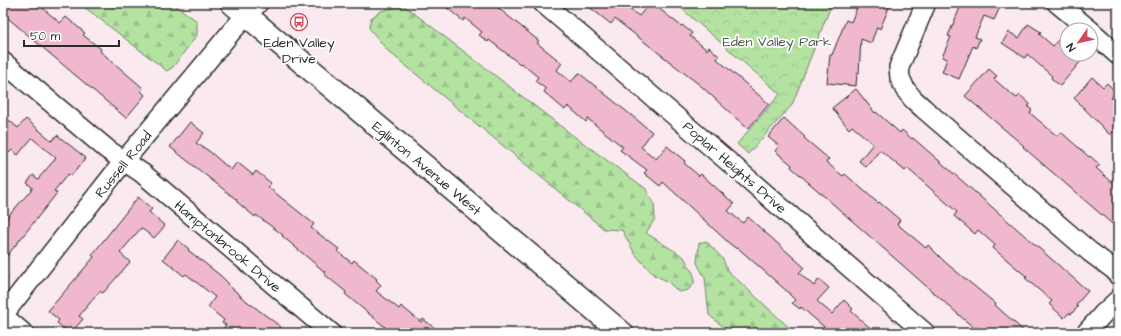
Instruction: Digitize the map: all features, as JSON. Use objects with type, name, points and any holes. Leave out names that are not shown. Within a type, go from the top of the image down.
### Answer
[{"type":"main road","name":"Eglinton Avenue West","points":[[245,7],[622,333]]},
{"type":"street","name":"Poplar Heights Drive","points":[[543,3],[925,333]]},
{"type":"street","points":[[926,3],[899,67],[900,78],[905,89],[924,109],[1090,252],[1116,271],[1118,275]]},
{"type":"street","points":[[1057,3],[1079,22]]},
{"type":"street","name":"Russell Road","points":[[3,315],[245,7]]},
{"type":"street","points":[[1099,39],[1118,55]]},
{"type":"street","name":"Hamptonbrook Drive","points":[[3,62],[108,150],[142,173],[331,333]]},
{"type":"street","points":[[1086,333],[1102,314],[1118,300]]},
{"type":"street","points":[[3,315],[23,333]]},
{"type":"green space","points":[[79,3],[172,3],[197,21],[197,35],[173,67],[167,71]]},
{"type":"green space","name":"Eden Valley Park","points":[[675,3],[832,3],[792,105],[748,154],[737,144],[780,94]]},
{"type":"green space","points":[[397,7],[406,7],[575,137],[645,188],[654,203],[655,219],[646,233],[684,257],[694,275],[694,284],[688,290],[679,292],[667,281],[654,275],[635,254],[622,230],[604,229],[388,51],[369,28],[371,18],[381,11]]},
{"type":"green space","points":[[706,241],[723,259],[727,270],[795,333],[731,333],[709,315],[705,278],[697,263],[699,243]]},
{"type":"building","points":[[3,3],[37,3],[60,23],[66,17],[85,33],[83,35],[101,49],[100,51],[143,88],[141,91],[145,95],[126,118],[3,14]]},
{"type":"building","points":[[441,3],[492,3],[539,41],[537,43],[562,63],[557,70],[571,82],[579,73],[652,132],[641,147],[656,159],[667,146],[685,161],[684,163],[699,176],[701,174],[734,204],[728,211],[743,223],[748,217],[804,267],[799,273],[814,286],[819,279],[829,288],[817,301],[832,314],[844,300],[853,309],[851,311],[876,333],[831,333],[801,307],[800,309],[792,303],[795,300],[790,294],[738,248],[737,249],[730,244],[663,182],[660,186],[644,173],[647,170],[620,150],[623,147],[588,119],[586,122],[568,106],[565,110],[544,92],[546,89],[535,81],[538,77],[489,40],[488,42],[479,35],[482,32],[465,18],[463,21]]},
{"type":"building","points":[[584,3],[621,3],[639,16],[649,4],[656,9],[657,7],[692,33],[690,36],[707,50],[709,47],[719,56],[717,59],[769,104],[748,129],[701,86],[615,19],[611,24]]},
{"type":"building","points":[[859,3],[891,3],[880,29],[877,27],[871,43],[861,39],[859,73],[857,73],[856,86],[827,83],[830,55],[832,55],[846,20],[851,22]]},
{"type":"building","points":[[962,3],[1002,3],[994,20],[984,16],[975,37],[980,39],[976,48],[973,46],[959,79],[942,72],[947,59],[942,57],[951,37],[948,36]]},
{"type":"building","points":[[1028,24],[1041,32],[1039,34],[1053,46],[1058,40],[1059,41],[1059,62],[1080,62],[1060,86],[1051,78],[1052,76],[1027,54],[1025,58],[1002,43],[1009,32],[1019,38]]},
{"type":"building","points":[[989,69],[997,76],[994,79],[1011,94],[1017,98],[1020,95],[1030,104],[1028,107],[1032,110],[1030,113],[1057,136],[1061,132],[1089,157],[1090,156],[1100,165],[1096,168],[1112,182],[1118,176],[1118,229],[965,96]]},
{"type":"building","points":[[1092,77],[1103,87],[1107,83],[1116,92],[1111,98],[1118,104],[1118,126],[1110,135],[1074,98]]},
{"type":"building","points":[[856,89],[875,113],[876,112],[900,133],[902,130],[912,139],[913,138],[1088,291],[1076,305],[1078,307],[1071,314],[1069,313],[1064,318],[1049,304],[1052,301],[993,248],[995,245],[978,230],[975,234],[954,216],[957,212],[907,168],[905,171],[880,150],[866,167],[859,161],[873,144],[852,126],[849,129],[832,108]]},
{"type":"building","points":[[3,115],[18,128],[26,119],[52,141],[57,135],[86,158],[71,176],[68,174],[54,191],[57,193],[3,261],[3,222],[32,189],[32,187],[27,183],[33,175],[38,179],[56,158],[32,138],[18,155],[12,150],[9,153],[3,147]]},
{"type":"building","points":[[784,118],[805,137],[804,138],[829,159],[826,162],[843,176],[845,174],[878,203],[879,202],[900,220],[897,224],[926,248],[928,245],[946,263],[996,304],[995,305],[1026,333],[983,333],[976,327],[975,329],[791,167],[792,165],[775,151],[779,146],[768,137]]},
{"type":"building","points":[[190,122],[204,133],[196,143],[209,151],[231,170],[237,162],[253,175],[256,171],[271,183],[268,187],[314,224],[311,228],[339,249],[337,251],[352,263],[354,260],[377,279],[376,280],[381,285],[376,291],[399,309],[401,306],[421,322],[423,319],[441,333],[389,333],[384,329],[385,327],[345,294],[346,292],[324,274],[325,272],[282,236],[283,235],[256,215],[255,217],[236,201],[237,200],[170,147]]},
{"type":"building","points":[[138,197],[152,209],[149,212],[165,226],[154,238],[141,228],[120,253],[130,262],[103,293],[100,291],[79,316],[83,319],[71,333],[69,333],[57,323],[59,320],[48,311],[94,257],[92,255]]},
{"type":"building","points":[[178,240],[189,249],[188,250],[221,276],[240,296],[281,327],[277,333],[220,333],[226,325],[222,323],[224,320],[208,307],[215,297],[186,274],[184,276],[163,259]]},
{"type":"place","name":"Eden Valley Drive","points":[[299,22]]}]
